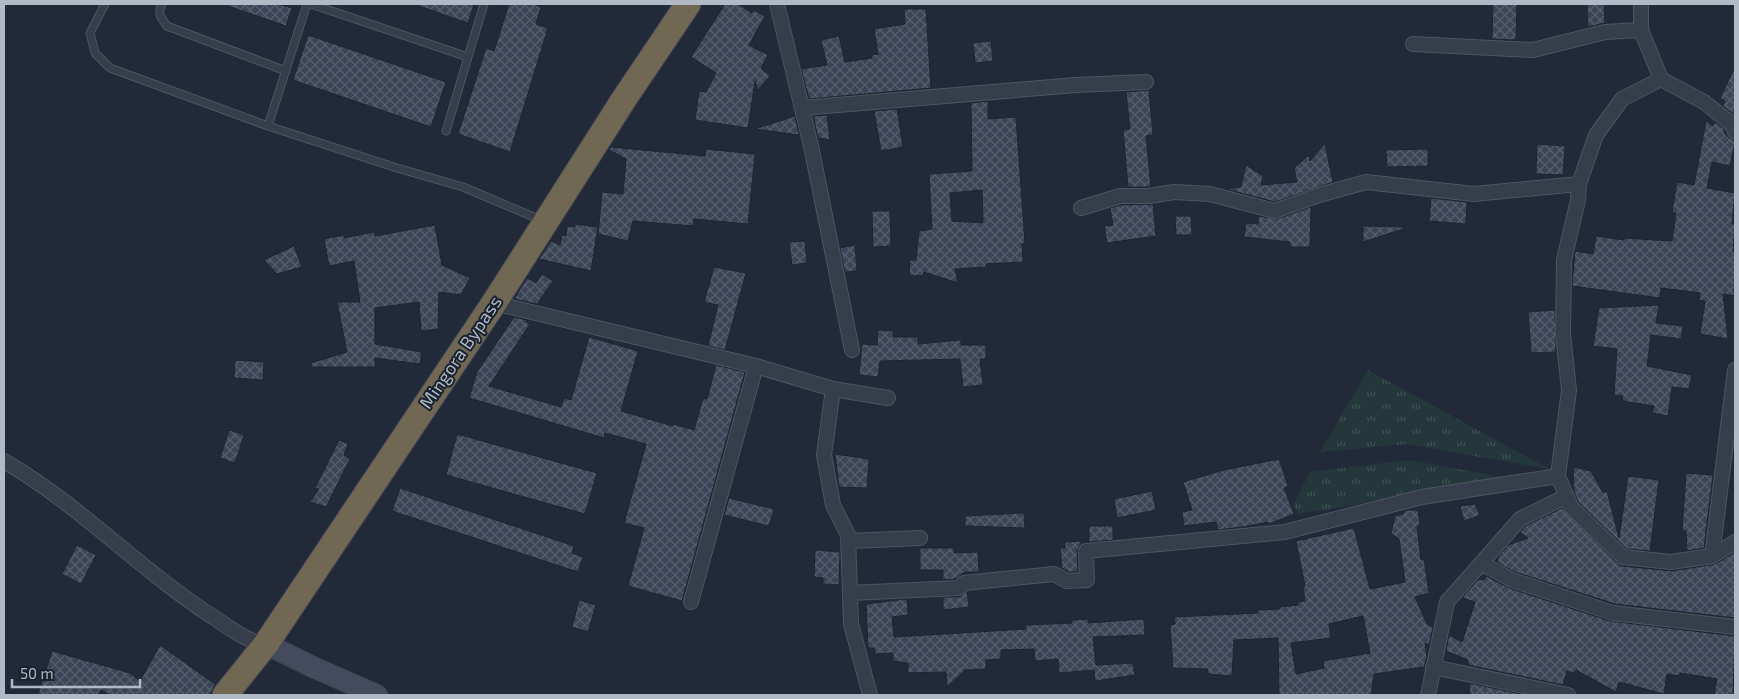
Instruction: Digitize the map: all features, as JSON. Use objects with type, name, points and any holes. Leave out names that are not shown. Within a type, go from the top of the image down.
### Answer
[{"type":"highway","name":"Mingora Bypass","points":[[225,695],[266,644],[494,303],[624,99],[688,4]]},
{"type":"main road","points":[[266,644],[377,695]]},
{"type":"street","points":[[777,4],[815,164],[852,350]]},
{"type":"street","points":[[1641,4],[1641,30],[1661,79],[1704,102],[1732,124],[1735,132]]},
{"type":"street","points":[[1413,44],[1533,50],[1605,32],[1641,30]]},
{"type":"street","points":[[1661,79],[1622,99],[1596,135],[1579,184],[1578,200],[1564,260],[1563,334],[1568,390],[1558,476],[1571,506],[1623,557],[1670,562],[1712,556],[1735,542]]},
{"type":"street","points":[[802,108],[1076,85],[1146,82]]},
{"type":"street","points":[[1081,208],[1120,196],[1149,196],[1174,192],[1210,194],[1275,211],[1319,195],[1366,182],[1474,194],[1579,184]]},
{"type":"street","points":[[494,303],[756,366],[833,389],[888,398]]},
{"type":"street","points":[[691,602],[756,366]]},
{"type":"street","points":[[1712,556],[1735,370]]},
{"type":"street","points":[[833,389],[824,455],[833,505],[849,541],[851,624],[870,695]]},
{"type":"street","points":[[4,461],[37,480],[190,602],[254,643],[266,644]]},
{"type":"street","points":[[850,594],[959,588],[964,583],[1054,574],[1067,581],[1087,580],[1086,551],[1285,532],[1422,497],[1558,476]]},
{"type":"street","points":[[1428,695],[1447,602],[1520,519],[1567,496]]},
{"type":"street","points":[[849,541],[920,538]]},
{"type":"street","points":[[1481,563],[1512,580],[1614,613],[1735,627]]},
{"type":"street","points":[[1433,667],[1568,695]]},
{"type":"lane","points":[[105,4],[90,33],[96,53],[110,68],[268,126],[397,168],[463,187],[502,201],[546,222]]},
{"type":"lane","points":[[162,4],[159,9],[160,17],[167,26],[286,71]]},
{"type":"lane","points":[[268,126],[309,4],[468,57]]},
{"type":"lane","points":[[446,131],[484,4]]},
{"type":"green space","points":[[1368,370],[1549,469],[1408,444],[1320,452]]},
{"type":"green space","points":[[1409,460],[1512,479],[1298,514],[1293,505],[1310,472]]},
{"type":"building","points":[[229,4],[278,4],[292,8],[286,26],[228,6]]},
{"type":"building","points":[[420,4],[474,4],[468,23],[419,6]]},
{"type":"building","points":[[509,4],[533,4],[541,7],[536,24],[548,28],[510,152],[458,134],[486,48],[494,51]]},
{"type":"building","points":[[725,4],[738,4],[752,13],[754,10],[765,16],[749,45],[768,55],[761,68],[770,76],[758,90],[755,81],[748,128],[695,120],[699,91],[706,92],[716,73],[691,57]]},
{"type":"building","points":[[1493,4],[1517,4],[1516,40],[1492,39]]},
{"type":"building","points":[[1587,4],[1604,4],[1605,23],[1588,27]]},
{"type":"building","points":[[904,9],[926,9],[931,88],[809,99],[801,69],[827,65],[821,40],[839,36],[845,62],[872,58],[872,55],[878,54],[874,29],[905,24]]},
{"type":"building","points":[[308,35],[446,82],[431,127],[293,80]]},
{"type":"building","points":[[991,41],[993,61],[975,63],[973,43]]},
{"type":"building","points":[[1735,67],[1734,114],[1723,106],[1725,101],[1720,98]]},
{"type":"building","points":[[1149,90],[1153,135],[1146,136],[1151,187],[1128,187],[1123,130],[1130,129],[1126,92]]},
{"type":"building","points":[[988,101],[988,119],[1016,117],[1025,243],[1022,244],[1023,262],[986,264],[986,267],[955,269],[958,283],[924,272],[923,276],[909,275],[910,260],[916,260],[919,231],[932,229],[929,174],[972,171],[971,103]],"holes":[[[982,190],[983,223],[952,221],[950,193]]]},
{"type":"building","points":[[897,109],[903,147],[881,151],[874,111]]},
{"type":"building","points":[[827,115],[830,140],[818,138],[813,116]]},
{"type":"building","points":[[795,116],[799,135],[755,129]]},
{"type":"building","points":[[1706,121],[1713,126],[1715,122],[1725,129],[1724,133],[1729,138],[1735,141],[1730,166],[1712,162],[1707,188],[1735,193],[1732,224],[1735,224],[1733,252],[1735,252],[1734,296],[1723,294],[1728,339],[1700,334],[1705,301],[1699,300],[1700,293],[1661,288],[1660,298],[1572,286],[1575,251],[1593,254],[1596,236],[1624,240],[1624,238],[1672,241],[1676,213],[1672,212],[1677,182],[1694,185]]},
{"type":"building","points":[[1325,144],[1333,182],[1275,202],[1226,189],[1241,187],[1246,165],[1263,176],[1261,185],[1297,182],[1294,168],[1309,155],[1310,161]]},
{"type":"building","points":[[1537,144],[1565,146],[1563,175],[1536,174]]},
{"type":"building","points":[[611,147],[705,156],[706,149],[755,154],[748,224],[694,219],[693,226],[633,221],[628,241],[598,234],[602,192],[623,194],[626,159],[609,150]]},
{"type":"building","points":[[1428,149],[1428,166],[1387,167],[1386,150]]},
{"type":"building","points":[[1431,198],[1467,202],[1466,224],[1429,221]]},
{"type":"building","points":[[1153,204],[1156,236],[1107,243],[1104,226],[1113,225],[1110,208],[1121,205]]},
{"type":"building","points":[[1311,207],[1310,247],[1290,247],[1290,242],[1244,237],[1246,223],[1258,224],[1259,216],[1277,219]]},
{"type":"building","points":[[872,211],[890,211],[891,246],[873,247]]},
{"type":"building","points":[[1175,216],[1191,216],[1192,235],[1176,235]]},
{"type":"building","points":[[575,224],[598,227],[591,271],[539,259],[551,241],[560,245],[562,235],[566,236],[567,226],[575,227]]},
{"type":"building","points":[[435,225],[442,265],[470,278],[461,295],[439,292],[438,329],[421,331],[419,302],[375,308],[375,344],[422,352],[420,364],[375,358],[375,367],[311,367],[311,363],[347,352],[337,302],[360,302],[354,261],[329,266],[324,239],[344,235],[344,238],[374,232],[375,236]]},
{"type":"building","points":[[1363,226],[1403,227],[1403,229],[1363,242]]},
{"type":"building","points":[[805,241],[807,263],[792,265],[789,242]]},
{"type":"building","points":[[855,245],[857,271],[845,272],[840,248]]},
{"type":"building","points":[[294,246],[302,267],[277,274],[264,260]]},
{"type":"building","points":[[714,267],[746,273],[725,350],[708,346],[718,305],[704,302]]},
{"type":"building","points":[[542,274],[553,281],[537,304],[514,299],[527,278],[536,283]]},
{"type":"building","points":[[1659,305],[1656,323],[1683,326],[1681,339],[1651,335],[1647,366],[1692,375],[1689,389],[1672,387],[1668,416],[1652,413],[1654,406],[1622,401],[1623,396],[1614,395],[1617,349],[1593,346],[1599,308]]},
{"type":"building","points":[[1555,310],[1556,352],[1531,353],[1528,312]]},
{"type":"building","points":[[514,317],[527,320],[526,322],[530,324],[489,386],[561,407],[564,398],[571,400],[589,337],[638,351],[621,411],[673,426],[673,424],[694,430],[703,398],[707,399],[716,365],[745,372],[682,601],[628,586],[644,528],[624,523],[646,444],[605,433],[604,438],[469,398],[477,372]]},
{"type":"building","points":[[878,330],[893,331],[893,337],[918,337],[918,344],[961,340],[961,345],[986,345],[986,359],[980,359],[983,385],[963,387],[960,359],[880,361],[878,377],[859,375],[862,344],[877,345]]},
{"type":"building","points":[[235,360],[264,362],[263,380],[234,378]]},
{"type":"building","points":[[229,430],[244,435],[235,463],[220,458]]},
{"type":"building","points":[[457,434],[597,473],[585,514],[446,475]]},
{"type":"building","points":[[339,440],[348,444],[344,455],[350,459],[326,507],[310,502],[319,489],[315,488]]},
{"type":"building","points":[[835,454],[869,459],[867,488],[839,487]]},
{"type":"building","points":[[1279,459],[1288,486],[1284,488],[1294,514],[1269,524],[1268,522],[1218,530],[1216,522],[1184,526],[1182,512],[1192,510],[1183,482],[1224,470]]},
{"type":"building","points":[[1573,467],[1591,471],[1603,493],[1607,491],[1619,538],[1628,476],[1659,480],[1650,551],[1627,549],[1578,502],[1574,491]]},
{"type":"building","points":[[1686,473],[1713,475],[1704,548],[1687,551],[1686,531],[1682,531]]},
{"type":"building","points":[[400,488],[574,546],[572,553],[583,557],[578,572],[392,511]]},
{"type":"building","points":[[1152,491],[1156,510],[1117,518],[1114,499]]},
{"type":"building","points":[[729,498],[774,509],[769,526],[724,515]]},
{"type":"building","points":[[1475,504],[1480,515],[1464,521],[1460,506]]},
{"type":"building","points":[[1562,508],[1622,566],[1672,571],[1715,564],[1735,552],[1735,618],[1615,604],[1515,572],[1498,563],[1498,557],[1508,545],[1528,538],[1520,532],[1525,526]]},
{"type":"building","points":[[1406,510],[1418,510],[1420,526],[1417,526],[1421,560],[1424,559],[1429,593],[1415,597],[1427,624],[1433,627],[1429,645],[1425,643],[1427,657],[1424,667],[1374,674],[1371,695],[1279,695],[1278,638],[1234,640],[1232,676],[1208,674],[1208,669],[1173,668],[1170,625],[1175,624],[1174,617],[1258,613],[1258,610],[1280,609],[1280,607],[1298,605],[1298,602],[1305,601],[1303,586],[1305,586],[1296,541],[1354,528],[1370,589],[1405,582],[1399,539],[1391,533],[1395,516],[1403,514]],"holes":[[[1363,616],[1370,653],[1323,661],[1324,668],[1296,674],[1291,643],[1331,638],[1329,624]]]},
{"type":"building","points":[[1024,513],[1025,528],[965,526],[965,516]]},
{"type":"building","points":[[1089,526],[1113,526],[1113,540],[1089,542]]},
{"type":"building","points":[[1082,541],[1077,551],[1078,572],[1069,572],[1062,568],[1060,548],[1065,548],[1065,542]]},
{"type":"building","points":[[77,545],[96,555],[81,584],[62,574]]},
{"type":"building","points":[[920,548],[954,548],[954,553],[978,552],[979,572],[965,572],[955,579],[943,580],[943,570],[920,570]]},
{"type":"building","points":[[815,550],[840,552],[839,585],[823,584],[823,578],[814,577]]},
{"type":"building","points":[[1486,576],[1509,588],[1610,621],[1735,636],[1733,695],[1714,695],[1717,679],[1680,673],[1680,676],[1667,674],[1664,694],[1619,682],[1616,692],[1576,670],[1574,673],[1567,671],[1563,685],[1468,665],[1468,660],[1446,651],[1449,635],[1462,642],[1475,602],[1462,598],[1478,580],[1485,579]]},
{"type":"building","points":[[967,592],[969,607],[943,610],[943,597],[960,597]]},
{"type":"building","points":[[907,599],[908,615],[892,617],[894,637],[1026,629],[1026,625],[1072,623],[1072,620],[1088,619],[1088,623],[1144,619],[1145,635],[1093,637],[1096,665],[1133,663],[1135,675],[1095,681],[1094,670],[1059,673],[1058,659],[1035,661],[1034,649],[1001,650],[1001,659],[986,660],[986,669],[965,670],[947,687],[946,672],[908,673],[908,663],[893,661],[893,653],[875,654],[874,648],[868,648],[866,604]]},
{"type":"building","points":[[579,600],[596,605],[588,632],[572,627]]},
{"type":"building","points":[[160,645],[215,684],[210,695],[110,695],[101,690],[98,695],[38,695],[52,651],[130,673],[140,681]]},
{"type":"building","points":[[1469,683],[1526,695],[1470,695]]}]
